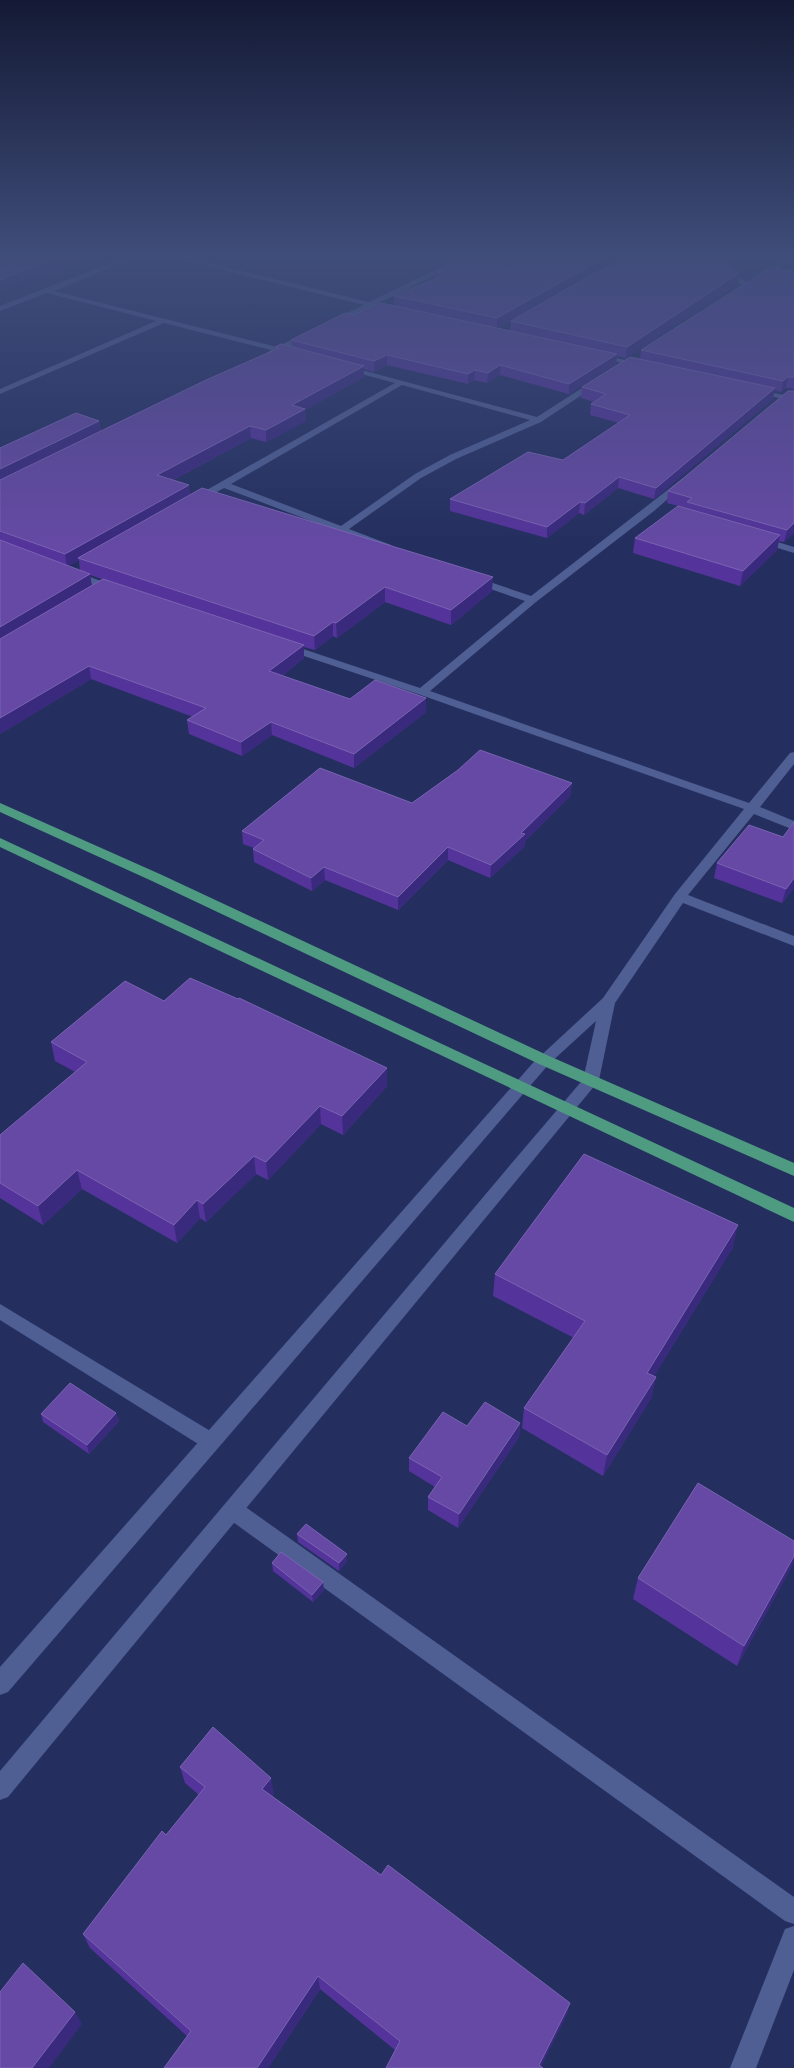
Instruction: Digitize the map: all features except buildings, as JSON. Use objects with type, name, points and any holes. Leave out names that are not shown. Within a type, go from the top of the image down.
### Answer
[{"type":"main road","points":[[0,807],[158,878],[544,1060],[794,1170]]},
{"type":"main road","points":[[0,842],[794,1215]]},
{"type":"street","points":[[0,392],[95,351]]},
{"type":"street","points":[[261,359],[277,351]]},
{"type":"street","points":[[281,351],[288,352]]},
{"type":"street","points":[[592,354],[655,369]]},
{"type":"street","points":[[620,368],[637,357]]},
{"type":"street","points":[[335,365],[538,420]]},
{"type":"street","points":[[344,528],[418,476],[453,457],[538,420],[604,378]]},
{"type":"street","points":[[189,503],[402,382]]},
{"type":"street","points":[[745,389],[779,399],[794,399]]},
{"type":"street","points":[[779,399],[794,389]]},
{"type":"street","points":[[422,692],[532,600],[655,510],[694,471]]},
{"type":"street","points":[[223,484],[344,528],[395,550]]},
{"type":"street","points":[[746,536],[794,550]]},
{"type":"street","points":[[69,569],[100,589],[123,593]]},
{"type":"street","points":[[467,577],[532,600]]},
{"type":"street","points":[[273,642],[422,692],[752,808],[794,826]]},
{"type":"street","points":[[0,1684],[544,1060],[608,1002],[680,897],[794,756]]},
{"type":"street","points":[[680,897],[794,941]]},
{"type":"street","points":[[0,1789],[233,1510],[437,1261],[591,1080],[608,1002]]},
{"type":"street","points":[[0,1311],[210,1441]]},
{"type":"street","points":[[233,1510],[794,1912]]},
{"type":"street","points":[[743,2068],[794,1938]]}]
